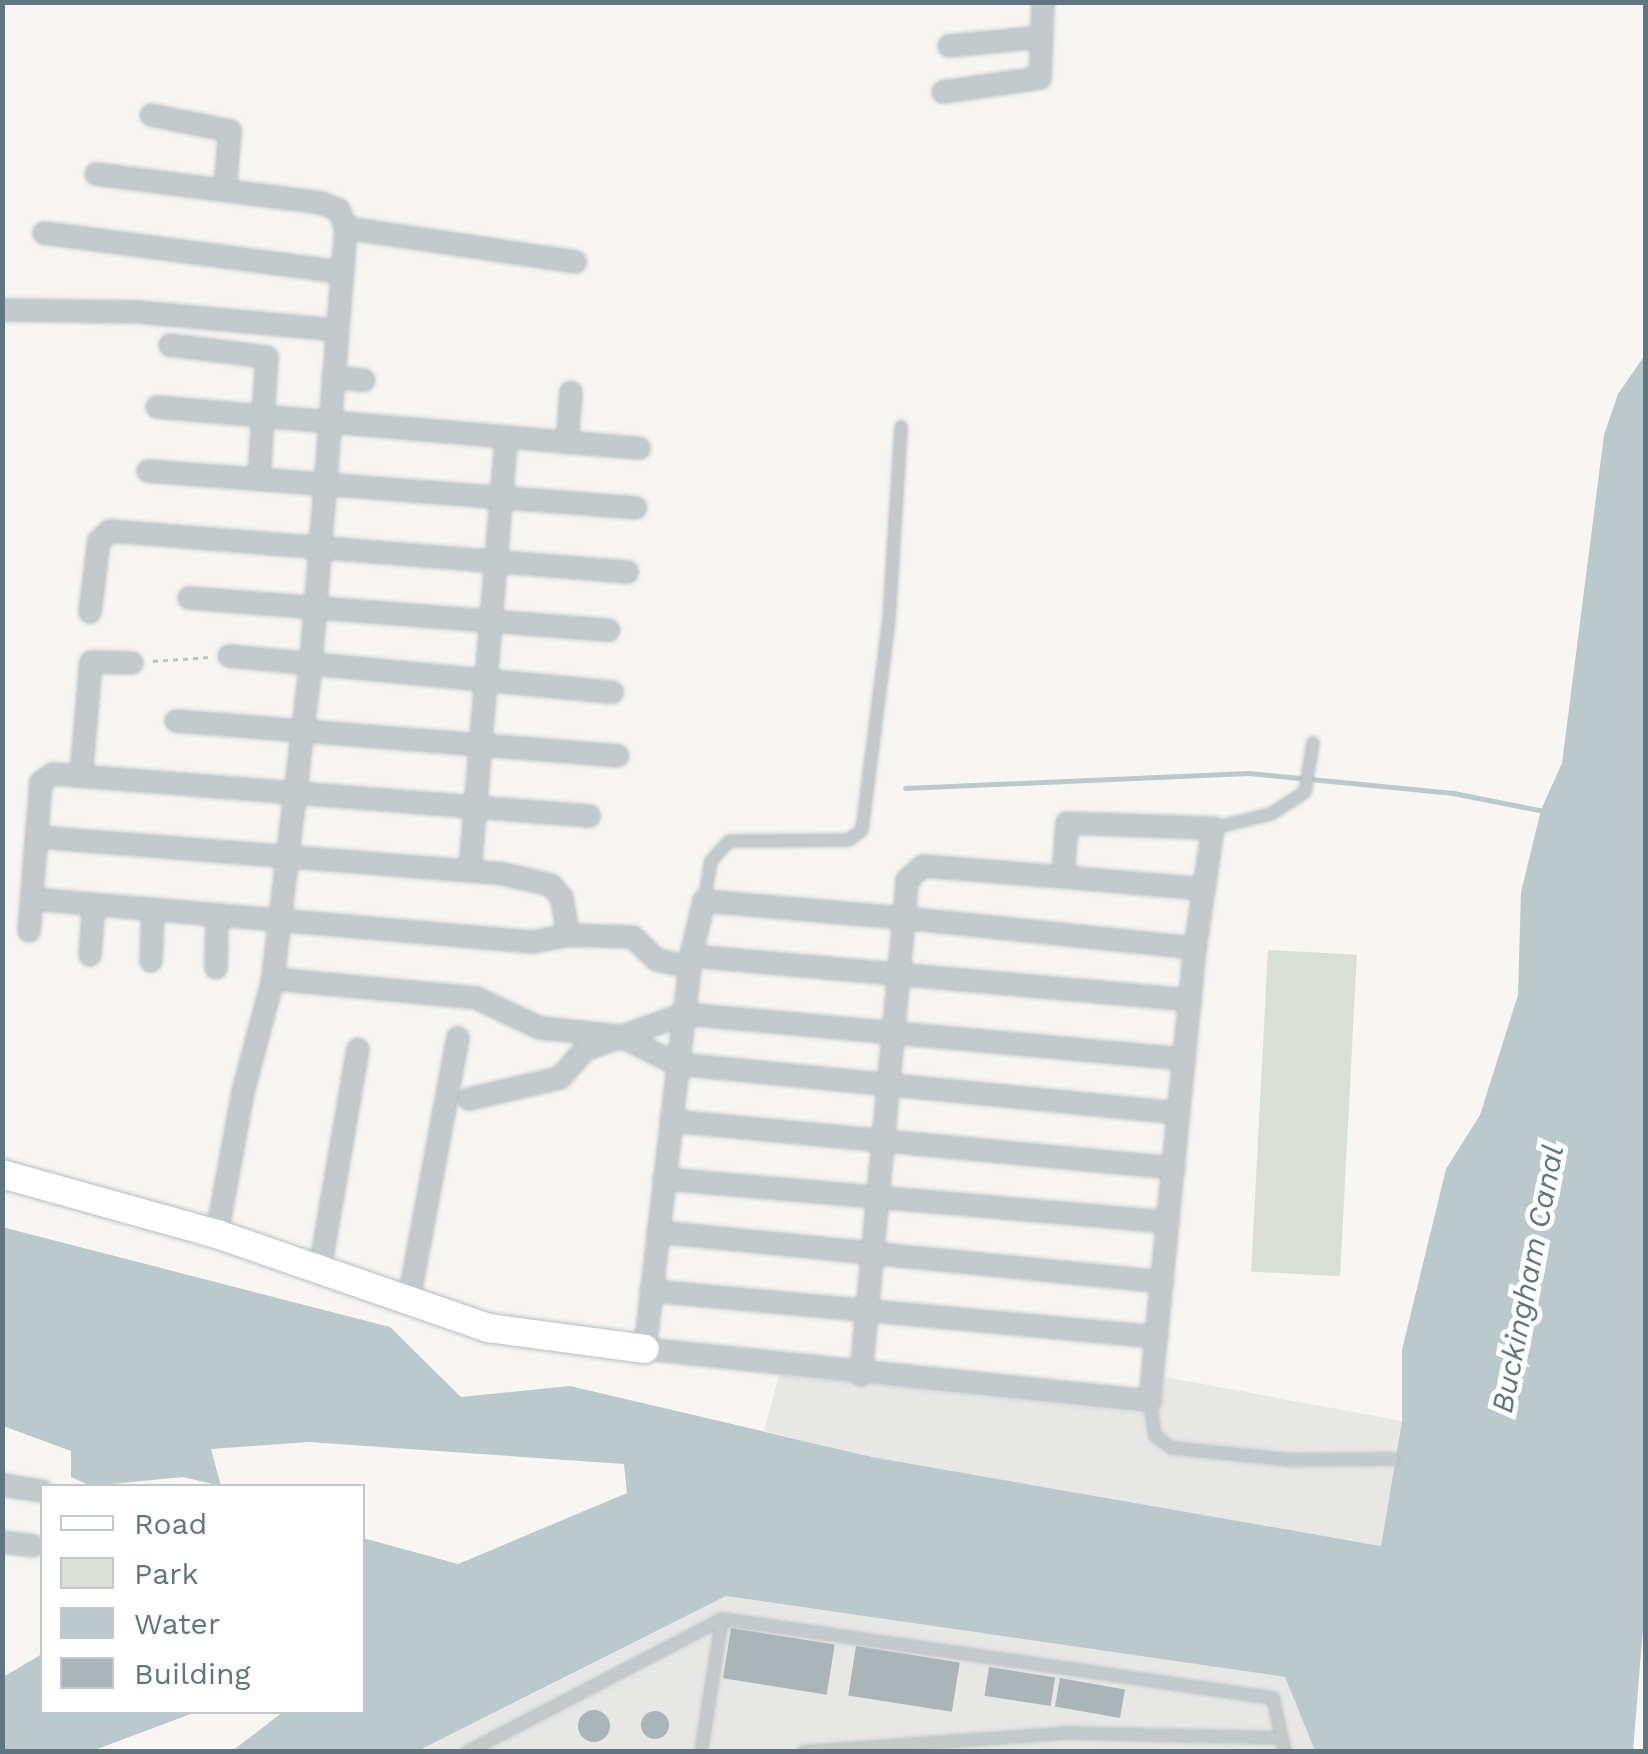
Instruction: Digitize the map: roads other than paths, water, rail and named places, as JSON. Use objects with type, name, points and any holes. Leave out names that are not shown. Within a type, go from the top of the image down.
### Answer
[{"type":"street","points":[[943,92],[1036,82],[1043,2]]},
{"type":"street","points":[[950,46],[1042,37]]},
{"type":"street","points":[[151,115],[230,131],[225,190]]},
{"type":"street","points":[[96,174],[322,203],[339,210],[346,228],[320,484],[311,664],[273,979],[243,1092],[218,1234]]},
{"type":"street","points":[[346,228],[576,262]]},
{"type":"street","points":[[44,232],[342,272]]},
{"type":"street","points":[[2,310],[138,312],[209,322],[337,330]]},
{"type":"street","points":[[208,348],[209,322]]},
{"type":"street","points":[[170,344],[267,357],[259,480]]},
{"type":"street","points":[[333,377],[364,380]]},
{"type":"street","points":[[566,442],[571,392]]},
{"type":"street","points":[[157,407],[328,418],[639,448]]},
{"type":"street","points":[[470,871],[506,438]]},
{"type":"street","points":[[148,471],[636,508]]},
{"type":"street","points":[[90,612],[99,541],[110,531],[316,544],[627,572]]},
{"type":"street","points":[[189,598],[609,630]]},
{"type":"street","points":[[229,656],[612,692]]},
{"type":"street","points":[[81,776],[91,662],[132,662]]},
{"type":"street","points":[[176,721],[618,756]]},
{"type":"street","points":[[29,931],[44,777],[81,776],[296,791],[589,816]]},
{"type":"street","points":[[2,1174],[218,1234],[488,1328],[861,1375],[1150,1400],[1194,948],[1214,828],[1067,824],[1062,878]]},
{"type":"street","points":[[37,837],[470,871],[551,885],[562,898],[568,935]]},
{"type":"street","points":[[861,1375],[907,880],[923,866],[1203,889]]},
{"type":"street","points":[[32,900],[533,942],[568,935],[633,937],[657,960],[898,974],[1190,1000]]},
{"type":"street","points":[[645,1349],[690,962],[704,900],[1194,948]]},
{"type":"street","points":[[90,955],[94,904]]},
{"type":"street","points":[[151,961],[153,909]]},
{"type":"street","points":[[216,968],[217,915]]},
{"type":"street","points":[[273,979],[476,998],[540,1028],[620,1036],[677,1064],[1179,1113]]},
{"type":"street","points":[[469,1100],[560,1078],[584,1050],[684,1014],[1184,1059]]},
{"type":"street","points":[[408,1299],[458,1038]]},
{"type":"street","points":[[320,1268],[358,1050]]},
{"type":"street","points":[[671,1122],[1174,1168]]},
{"type":"street","points":[[664,1179],[1168,1222]]},
{"type":"street","points":[[658,1232],[1163,1282]]},
{"type":"street","points":[[652,1291],[1156,1337]]},
{"type":"street","points":[[2,1486],[40,1491]]},
{"type":"street","points":[[2,1542],[33,1546]]},
{"type":"lane","points":[[704,900],[711,862],[729,842],[838,841],[862,830],[889,620],[901,426]]},
{"type":"lane","points":[[1214,828],[1270,814],[1305,792],[1313,743]]},
{"type":"lane","points":[[1150,1400],[1155,1436],[1172,1448],[1292,1460],[1393,1458]]},
{"type":"lane","points":[[700,1752],[722,1619]]},
{"type":"lane","points":[[467,1752],[722,1619],[1273,1698],[1285,1752]]},
{"type":"lane","points":[[803,1752],[1003,1736],[1282,1738]]},
{"type":"lane","points":[[1003,1736],[1004,1752]]},
{"type":"water","name":"Buckingham Canal","points":[[1645,355],[1646,1592],[1633,1751],[1315,1751],[1285,1677],[726,1596],[418,1751],[232,1751],[280,1714],[365,1714],[365,1539],[458,1564],[627,1493],[624,1464],[308,1442],[211,1449],[220,1484],[183,1477],[87,1484],[71,1477],[71,1451],[3,1426],[2,1227],[390,1327],[461,1397],[570,1386],[872,1457],[1381,1546],[1402,1421],[1402,1350],[1446,1169],[1480,1115],[1518,995],[1521,892],[1541,810],[1562,763],[1604,435],[1618,394]]},
{"type":"water","points":[[40,1655],[40,1714],[191,1714],[92,1751],[3,1751],[3,1677]]},
{"type":"waterway","points":[[905,788],[1248,773],[1453,793],[1544,811]]}]
